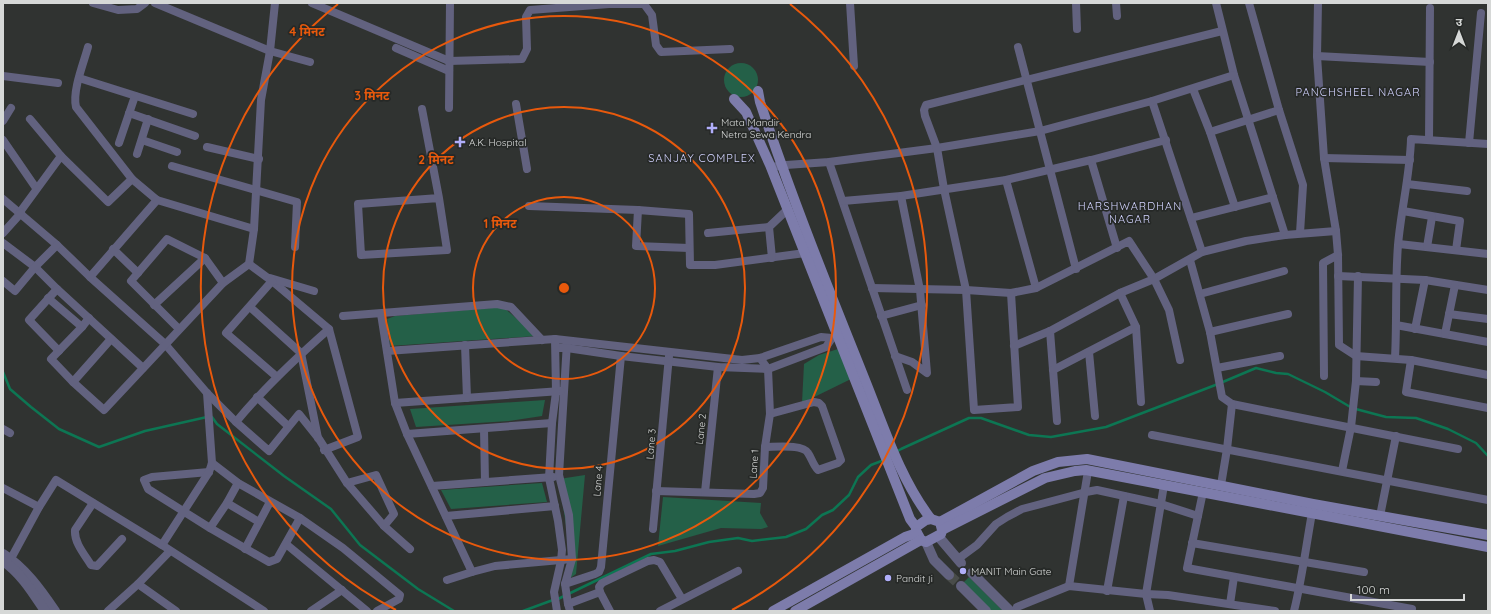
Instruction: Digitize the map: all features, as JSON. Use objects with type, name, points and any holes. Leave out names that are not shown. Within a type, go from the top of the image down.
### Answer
[{"type":"main road","points":[[758,92],[766,122],[838,336]]},
{"type":"main road","points":[[734,99],[746,112],[788,209],[838,336],[895,465],[910,519],[920,536]]},
{"type":"main road","points":[[938,527],[1033,471],[1058,462],[1088,459],[1380,516],[1488,535]]},
{"type":"main road","points":[[895,465],[938,527]]},
{"type":"main road","points":[[795,611],[920,536],[1045,478],[1075,471],[1088,471],[1488,547]]},
{"type":"main road","points":[[920,536],[926,520],[938,527]]},
{"type":"main road","points":[[773,611],[905,537],[920,536]]},
{"type":"street","points":[[93,3],[118,10],[137,10],[145,3]]},
{"type":"street","points":[[155,3],[270,51],[310,62]]},
{"type":"street","points":[[89,318],[51,359],[73,382],[104,410],[223,283],[249,264],[257,191],[261,100],[270,51],[275,3]]},
{"type":"street","points":[[312,3],[450,61],[522,59],[527,49],[526,17],[530,10],[609,4],[644,4],[652,15],[656,45],[661,52],[730,49]]},
{"type":"street","points":[[449,108],[450,3]]},
{"type":"street","points":[[850,3],[854,66]]},
{"type":"street","points":[[1076,3],[1077,29]]},
{"type":"street","points":[[1116,3],[1117,16]]},
{"type":"street","points":[[1216,3],[1234,75],[1285,234]]},
{"type":"street","points":[[1249,3],[1279,110],[1303,185],[1300,233]]},
{"type":"street","points":[[1318,3],[1317,56],[1324,158],[1336,231],[1338,255],[1339,345],[1356,356],[1411,360],[1488,375]]},
{"type":"street","points":[[1429,140],[1430,8]]},
{"type":"street","points":[[1469,143],[1481,13]]},
{"type":"street","points":[[1011,293],[1018,407],[974,410],[966,290],[944,189],[937,148],[925,116],[924,110],[926,105],[1222,31]]},
{"type":"street","points":[[88,47],[76,92],[76,107],[132,179],[157,200],[254,229]]},
{"type":"street","points":[[1018,47],[1076,269]]},
{"type":"street","points":[[396,48],[449,71]]},
{"type":"street","points":[[1317,56],[1430,62]]},
{"type":"street","points":[[770,167],[829,162],[937,148],[1040,131],[1152,101],[1234,75]]},
{"type":"street","points":[[3,76],[58,83]]},
{"type":"street","points":[[79,78],[193,114]]},
{"type":"street","points":[[1193,89],[1210,132],[1235,207]]},
{"type":"street","points":[[119,143],[135,96]]},
{"type":"street","points":[[1152,101],[1202,252]]},
{"type":"street","points":[[516,104],[527,169]]},
{"type":"street","points":[[3,121],[11,108]]},
{"type":"street","points":[[422,109],[439,198],[447,250],[361,255],[358,204],[439,198]]},
{"type":"street","points":[[1210,132],[1279,110]]},
{"type":"street","points":[[129,113],[195,136]]},
{"type":"street","points":[[30,119],[61,156],[108,202],[132,179]]},
{"type":"street","points":[[137,154],[148,119]]},
{"type":"street","points":[[3,140],[36,188]]},
{"type":"street","points":[[142,140],[177,152]]},
{"type":"street","points":[[843,201],[901,196],[1006,180],[1166,140]]},
{"type":"street","points":[[1395,358],[1398,244],[1410,160],[1411,140],[1488,144]]},
{"type":"street","points":[[207,148],[259,159]]},
{"type":"street","points":[[3,233],[20,213],[36,188],[61,156]]},
{"type":"street","points":[[1324,158],[1410,160]]},
{"type":"street","points":[[1090,160],[1117,248]]},
{"type":"street","points":[[829,162],[906,390]]},
{"type":"street","points":[[172,166],[297,202],[295,248]]},
{"type":"street","points":[[1006,180],[1036,288]]},
{"type":"street","points":[[1407,184],[1467,191]]},
{"type":"street","points":[[895,356],[912,362],[927,372],[920,290],[901,196]]},
{"type":"street","points":[[1191,218],[1273,197]]},
{"type":"street","points":[[4,200],[57,245],[90,277],[165,344],[207,393],[236,422],[269,451],[299,414],[318,439],[347,483],[384,526],[410,549]]},
{"type":"street","points":[[90,277],[157,200]]},
{"type":"street","points":[[528,206],[638,210],[689,214],[690,264],[715,265],[805,253]]},
{"type":"street","points":[[708,233],[770,227],[788,209]]},
{"type":"street","points":[[638,210],[636,246],[690,248]]},
{"type":"street","points":[[1403,211],[1460,221],[1456,250]]},
{"type":"street","points":[[1427,247],[1432,217]]},
{"type":"street","points":[[770,227],[772,258]]},
{"type":"street","points":[[1014,346],[1050,331],[1120,293],[1154,279],[1202,252],[1246,241],[1285,234],[1336,231]]},
{"type":"street","points":[[179,329],[131,281],[167,239],[205,258],[223,283]]},
{"type":"street","points":[[872,288],[966,290],[1011,293],[1036,288],[1129,241],[1154,279],[1169,310],[1180,360]]},
{"type":"street","points":[[3,243],[35,267],[143,368]]},
{"type":"street","points":[[1398,244],[1488,254]]},
{"type":"street","points":[[3,281],[15,291],[35,267],[57,245]]},
{"type":"street","points":[[113,249],[138,273]]},
{"type":"street","points":[[1324,376],[1323,263],[1338,255]]},
{"type":"street","points":[[154,305],[205,258]]},
{"type":"street","points":[[1190,260],[1210,332],[1222,397],[1232,404],[1458,449]]},
{"type":"street","points":[[249,264],[328,329],[358,438],[324,450]]},
{"type":"street","points":[[1200,294],[1284,271]]},
{"type":"street","points":[[1338,276],[1425,280],[1488,290]]},
{"type":"street","points":[[1342,471],[1351,427],[1356,382],[1358,276]]},
{"type":"street","points":[[269,279],[314,290]]},
{"type":"street","points":[[269,279],[250,307],[226,334],[276,377]]},
{"type":"street","points":[[1415,329],[1425,280]]},
{"type":"street","points":[[1445,334],[1455,285]]},
{"type":"street","points":[[57,289],[29,320],[59,351]]},
{"type":"street","points":[[1120,293],[1136,328],[1142,402]]},
{"type":"street","points":[[48,298],[82,327]]},
{"type":"street","points":[[343,316],[497,304],[511,307],[542,340]]},
{"type":"street","points":[[881,316],[922,305]]},
{"type":"street","points":[[250,307],[302,353],[318,439]]},
{"type":"street","points":[[381,314],[395,403],[407,434],[472,572]]},
{"type":"street","points":[[1210,332],[1288,314]]},
{"type":"street","points":[[1449,314],[1488,319]]},
{"type":"street","points":[[1396,325],[1488,342]]},
{"type":"street","points":[[1054,370],[1136,328]]},
{"type":"street","points":[[236,422],[276,377],[328,329]]},
{"type":"street","points":[[1050,331],[1057,421]]},
{"type":"street","points":[[556,348],[567,344],[670,351],[742,360],[760,358],[821,337],[838,336]]},
{"type":"street","points":[[387,351],[555,339],[567,344],[621,356],[718,367],[768,369],[826,346],[838,336]]},
{"type":"street","points":[[73,382],[111,339]]},
{"type":"street","points":[[555,339],[560,391],[560,475],[569,515],[572,559],[566,587],[568,606],[600,592]]},
{"type":"street","points":[[557,608],[554,592],[562,550],[549,478],[552,422],[560,391],[567,344]]},
{"type":"street","points":[[465,345],[467,398]]},
{"type":"street","name":"Lane 3","points":[[653,528],[670,351]]},
{"type":"street","points":[[1089,352],[1095,416]]},
{"type":"street","name":"Lane 4","points":[[566,587],[599,572],[601,568],[621,356]]},
{"type":"street","points":[[1217,370],[1280,356]]},
{"type":"street","points":[[760,358],[768,369]]},
{"type":"street","points":[[1411,360],[1406,392],[1488,408]]},
{"type":"street","name":"Lane 2","points":[[705,492],[718,367]]},
{"type":"street","name":"Lane 1","points":[[656,491],[760,493],[763,488],[765,447],[770,414],[768,369]]},
{"type":"street","points":[[1356,382],[1376,382]]},
{"type":"street","points":[[395,403],[560,391]]},
{"type":"street","points":[[162,545],[209,472],[212,463],[207,393]]},
{"type":"street","points":[[257,397],[288,426]]},
{"type":"street","points":[[765,447],[799,447],[804,449],[808,452],[814,467],[818,470],[838,464],[841,460],[822,406],[819,403],[814,402],[770,414]]},
{"type":"street","points":[[1221,485],[1232,404]]},
{"type":"street","points":[[407,434],[484,429],[552,422]]},
{"type":"street","points":[[484,429],[485,482]]},
{"type":"street","points":[[1152,435],[1488,500]]},
{"type":"street","points":[[1380,516],[1396,436]]},
{"type":"street","points":[[212,463],[238,483],[300,518],[343,548],[400,595],[399,599],[377,611]]},
{"type":"street","points":[[1069,586],[1086,492],[1088,471]]},
{"type":"street","points":[[209,472],[152,477],[144,480],[148,489],[210,528],[269,562],[277,559],[300,518]]},
{"type":"street","points":[[347,483],[376,475],[394,514],[384,526]]},
{"type":"street","points":[[432,486],[549,478],[560,475]]},
{"type":"street","points":[[6,560],[56,480],[162,545],[264,611]]},
{"type":"street","points":[[210,528],[227,503],[238,483]]},
{"type":"street","points":[[1150,611],[1146,594],[1164,485]]},
{"type":"street","points":[[3,488],[39,506]]},
{"type":"street","points":[[938,527],[960,561],[996,524],[1007,517],[1022,509],[1086,492],[1097,490],[1161,504],[1198,516]]},
{"type":"street","points":[[1202,492],[1187,568],[1412,608]]},
{"type":"street","points":[[1107,591],[1124,496]]},
{"type":"street","points":[[245,549],[270,502]]},
{"type":"street","points":[[93,503],[75,530],[77,543],[91,565],[97,566],[122,539]]},
{"type":"street","points":[[227,503],[260,522]]},
{"type":"street","points":[[446,516],[555,506]]},
{"type":"street","points":[[1294,611],[1300,588],[1312,513]]},
{"type":"street","points":[[920,536],[934,560],[949,575]]},
{"type":"street","points":[[286,544],[367,611]]},
{"type":"street","points":[[1192,544],[1364,572]]},
{"type":"street","points":[[108,611],[138,584],[170,551]]},
{"type":"street","points":[[447,580],[495,566],[572,559]]},
{"type":"street","points":[[6,560],[30,588],[45,611]]},
{"type":"street","points":[[6,560],[35,583],[55,611]]},
{"type":"street","points":[[610,611],[600,592],[599,587],[602,583],[648,561],[654,560],[660,562],[682,600]]},
{"type":"street","points":[[660,611],[738,571]]},
{"type":"street","points":[[972,573],[1013,609],[1069,586],[1107,591],[1168,595],[1275,611]]},
{"type":"street","points":[[1230,604],[1234,577]]},
{"type":"street","points":[[138,584],[176,611]]},
{"type":"street","points":[[961,586],[986,611]]},
{"type":"street","points":[[311,611],[342,590]]},
{"type":"street","points":[[118,603],[122,611]]},
{"type":"green space","points":[[741,63],[753,68],[758,80],[753,92],[741,97],[729,92],[724,80],[729,68]]},
{"type":"green space","points":[[503,307],[537,336],[390,346],[387,319],[395,316]]},
{"type":"green space","points":[[838,349],[851,379],[802,403],[804,364],[819,355]]},
{"type":"green space","points":[[545,400],[542,416],[509,421],[416,427],[410,409]]},
{"type":"green space","points":[[585,475],[576,574],[569,579],[571,559],[559,479]]},
{"type":"green space","points":[[542,483],[547,502],[451,509],[441,490]]},
{"type":"green space","points":[[663,497],[761,503],[760,513],[768,527],[761,529],[721,528],[658,546]]},
{"type":"green space","points":[[969,577],[1003,611],[989,611],[963,583]]},
{"type":"waterway","points":[[896,452],[969,418],[981,418],[1029,435],[1051,437],[1106,427],[1256,368],[1276,373],[1288,374],[1325,392],[1352,408],[1386,417],[1416,418],[1448,429],[1476,443],[1488,456]]},
{"type":"waterway","points":[[3,372],[10,389],[59,429],[99,447],[145,431],[207,417]]},
{"type":"waterway","points":[[212,417],[217,424],[284,476],[331,509],[360,545],[418,589],[454,611]]},
{"type":"waterway","points":[[558,599],[651,554],[675,551],[709,542],[738,538],[752,541],[786,537],[806,529],[822,515],[833,510],[849,495],[858,477],[871,465],[884,460]]},
{"type":"waterway","points":[[523,611],[553,600]]},
{"type":"tunnel","points":[[949,575],[961,586]]},
{"type":"place","name":"Mata Mandir Netra Sewa Kendra","points":[[712,128]]},
{"type":"place","name":"A.K. Hospital","points":[[460,142]]},
{"type":"place","name":"MANIT Main Gate","points":[[963,571]]},
{"type":"place","name":"Pandit ji","points":[[888,578]]},
{"type":"district","name":"PANCHSHEEL NAGAR","points":[[1358,92]]},
{"type":"district","name":"SANJAY COMPLEX","points":[[702,158]]},
{"type":"district","name":"HARSHWARDHAN NAGAR","points":[[1130,212]]}]
